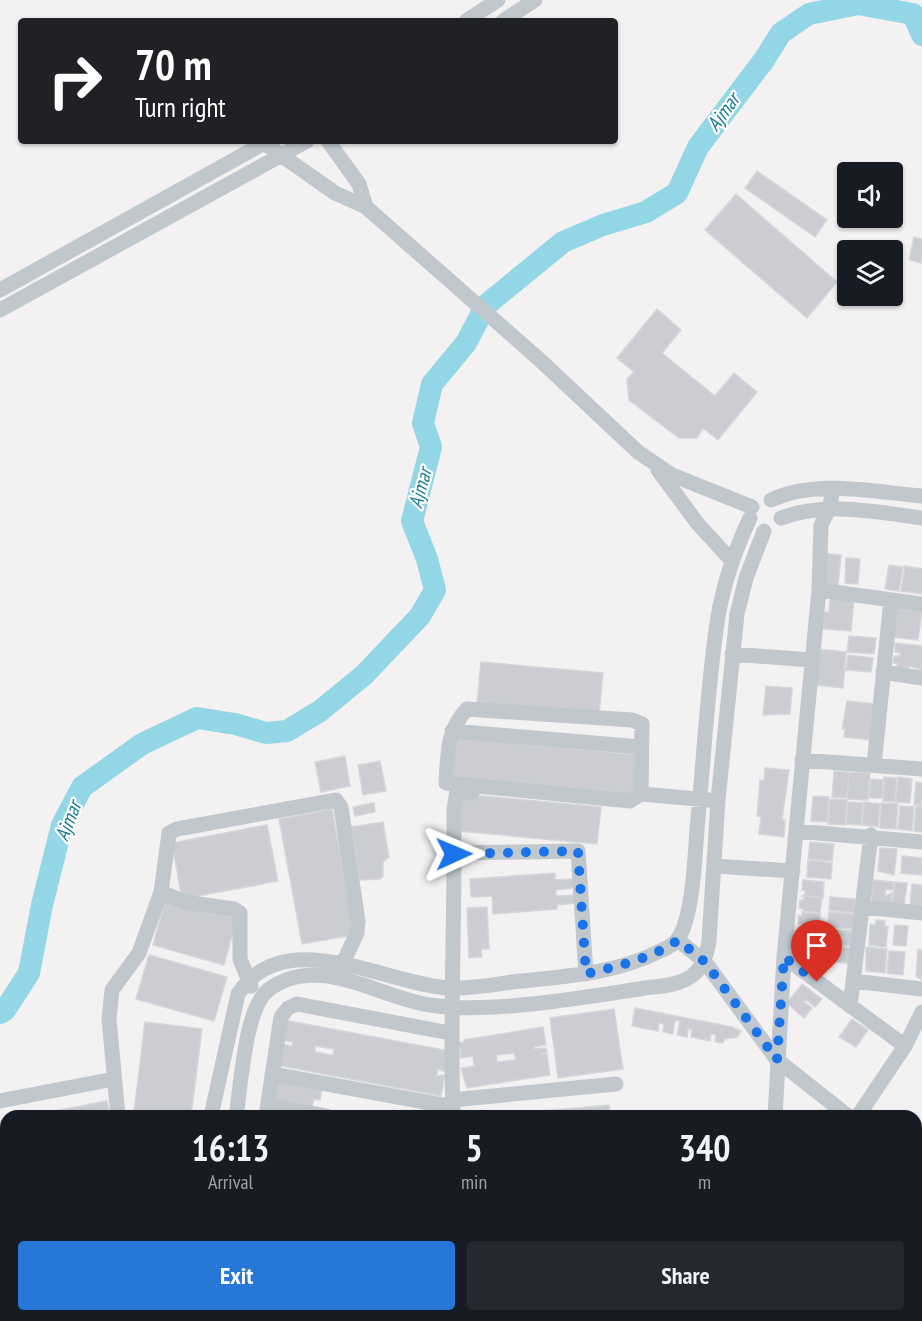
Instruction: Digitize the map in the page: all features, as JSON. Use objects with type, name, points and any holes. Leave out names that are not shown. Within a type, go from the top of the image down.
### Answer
[{"type":"street","points":[[471,18],[498,0]]},
{"type":"street","points":[[508,18],[535,0]]},
{"type":"street","points":[[0,290],[262,144]]},
{"type":"street","points":[[268,144],[335,193],[366,207],[540,360],[638,452],[672,475],[751,512],[755,527],[764,531],[774,529],[781,518],[779,506],[771,500]]},
{"type":"street","points":[[0,310],[301,144]]},
{"type":"street","points":[[330,144],[359,184],[366,207]]},
{"type":"street","points":[[654,463],[698,524],[732,561]]},
{"type":"street","points":[[775,1110],[784,957],[819,590],[821,510],[816,489]]},
{"type":"street","points":[[821,510],[833,489]]},
{"type":"street","points":[[360,976],[454,988],[586,974],[637,960],[663,950],[678,940],[692,891],[717,628],[724,583],[751,512],[760,500],[771,500],[800,490],[833,489],[922,496]]},
{"type":"street","points":[[781,518],[821,510],[922,518]]},
{"type":"street","points":[[212,1110],[238,994],[247,981],[273,966],[311,959],[360,976],[409,1001],[450,1007],[550,1001],[680,982],[696,973],[705,962],[718,800],[737,614],[746,578],[764,531]]},
{"type":"street","points":[[819,590],[922,604]]},
{"type":"street","points":[[874,765],[891,600]]},
{"type":"street","points":[[732,654],[811,660]]},
{"type":"street","points":[[883,672],[922,678]]},
{"type":"street","points":[[641,795],[642,724],[632,720],[467,709],[456,721],[449,740],[446,783],[630,801],[641,795],[718,800]]},
{"type":"street","points":[[452,731],[641,747]]},
{"type":"street","points":[[802,760],[922,769]]},
{"type":"street","points":[[453,1108],[450,1007],[454,988],[454,810],[457,791],[598,803]]},
{"type":"street","points":[[117,1110],[109,1019],[112,990],[139,953],[161,892],[169,833],[212,822],[336,800],[341,807],[358,921],[357,933],[341,970]]},
{"type":"street","points":[[796,831],[871,835],[922,842]]},
{"type":"street","points":[[850,1006],[864,907],[871,835]]},
{"type":"street","points":[[454,854],[578,851],[586,974]]},
{"type":"street","points":[[714,866],[793,871]]},
{"type":"street","points":[[161,892],[184,902],[234,909],[240,913],[240,959],[247,981],[260,999]]},
{"type":"street","points":[[864,907],[922,913]]},
{"type":"street","points":[[678,940],[705,962],[777,1060],[840,1110]]},
{"type":"street","points":[[784,957],[905,1046]]},
{"type":"street","points":[[237,1110],[252,1020],[260,999],[269,989],[290,980],[341,970]]},
{"type":"street","points":[[853,981],[922,989]]},
{"type":"street","points":[[267,1110],[280,1017],[288,1008],[297,1004],[450,1034]]},
{"type":"street","points":[[862,1110],[905,1046],[922,1012]]},
{"type":"street","points":[[272,1074],[453,1108],[616,1084]]},
{"type":"street","points":[[0,1101],[114,1079]]},
{"type":"building","points":[[757,171],[827,220],[815,237],[745,188]]},
{"type":"building","points":[[736,194],[837,282],[807,318],[705,230]]},
{"type":"building","points":[[914,237],[922,239],[922,263],[909,260]]},
{"type":"building","points":[[657,309],[681,330],[662,353],[715,396],[734,373],[757,392],[718,440],[703,428],[697,438],[679,438],[629,400],[627,379],[634,372],[617,358]]},
{"type":"building","points":[[823,553],[841,555],[838,586],[820,585]]},
{"type":"building","points":[[846,558],[860,559],[858,584],[845,583]]},
{"type":"building","points":[[889,565],[903,567],[899,591],[885,589]]},
{"type":"building","points":[[905,566],[922,569],[922,594],[901,591]]},
{"type":"building","points":[[830,597],[854,599],[851,631],[823,629],[824,612],[829,612]]},
{"type":"building","points":[[897,608],[922,611],[918,640],[893,637]]},
{"type":"building","points":[[849,636],[876,638],[874,654],[847,652]]},
{"type":"building","points":[[895,643],[922,646],[922,670],[909,666],[909,668],[897,667],[898,664],[893,663],[894,656],[900,656],[900,653],[895,652]]},
{"type":"building","points":[[817,649],[846,652],[843,688],[814,685]]},
{"type":"building","points":[[848,655],[873,658],[871,672],[846,670]]},
{"type":"building","points":[[481,662],[603,673],[599,715],[477,703]]},
{"type":"building","points":[[766,686],[792,688],[790,714],[763,715]]},
{"type":"building","points":[[847,701],[874,704],[871,740],[844,737],[845,729],[842,729]]},
{"type":"building","points":[[453,737],[639,755],[635,795],[449,778]]},
{"type":"building","points":[[345,756],[350,786],[321,792],[315,762]]},
{"type":"building","points":[[380,761],[386,791],[363,795],[358,765]]},
{"type":"building","points":[[765,768],[789,770],[782,820],[785,820],[784,837],[759,834],[761,817],[757,816],[760,780],[764,781]]},
{"type":"building","points":[[834,771],[849,772],[847,798],[832,797]]},
{"type":"building","points":[[849,772],[870,773],[868,800],[847,799]]},
{"type":"building","points":[[884,777],[897,778],[895,802],[883,801]]},
{"type":"building","points":[[898,777],[912,779],[910,803],[896,802]]},
{"type":"building","points":[[871,779],[883,780],[882,798],[869,798]]},
{"type":"building","points":[[916,782],[922,783],[922,805],[914,805]]},
{"type":"building","points":[[461,794],[601,807],[597,844],[458,831]]},
{"type":"building","points":[[813,796],[829,797],[827,822],[811,821]]},
{"type":"building","points":[[830,799],[847,800],[845,825],[828,824]]},
{"type":"building","points":[[848,802],[863,803],[861,825],[846,824]]},
{"type":"building","points":[[864,802],[880,804],[878,827],[862,825]]},
{"type":"building","points":[[374,803],[375,812],[355,816],[353,807]]},
{"type":"building","points":[[881,803],[898,804],[896,829],[880,828]]},
{"type":"building","points":[[900,806],[914,807],[912,831],[898,829]]},
{"type":"building","points":[[916,806],[922,807],[922,832],[914,831]]},
{"type":"building","points":[[332,809],[355,935],[302,944],[279,819]]},
{"type":"building","points":[[383,822],[389,857],[383,862],[383,876],[380,879],[360,880],[351,827]]},
{"type":"building","points":[[267,825],[278,881],[182,899],[172,843]]},
{"type":"building","points":[[810,842],[834,844],[832,861],[808,859]]},
{"type":"building","points":[[880,848],[897,849],[894,875],[878,871]]},
{"type":"building","points":[[902,856],[922,858],[922,875],[901,873]]},
{"type":"building","points":[[808,860],[832,863],[831,879],[807,877]]},
{"type":"building","points":[[555,873],[555,880],[573,879],[574,888],[556,890],[556,896],[576,895],[576,903],[557,905],[557,909],[493,914],[492,896],[471,897],[470,879]]},
{"type":"building","points":[[803,880],[824,882],[823,898],[802,896],[805,894],[805,890],[802,890]]},
{"type":"building","points":[[873,880],[894,882],[893,890],[886,889],[885,896],[892,893],[891,904],[871,901]]},
{"type":"building","points":[[895,882],[907,883],[904,905],[892,904]]},
{"type":"building","points":[[912,884],[922,885],[922,906],[910,905]]},
{"type":"building","points":[[804,896],[822,898],[820,913],[803,911],[799,908],[800,900],[804,900]]},
{"type":"building","points":[[830,897],[855,899],[854,913],[829,910]]},
{"type":"building","points":[[166,898],[237,918],[224,965],[153,945]]},
{"type":"building","points":[[487,907],[489,949],[481,949],[482,957],[469,958],[467,908]]},
{"type":"building","points":[[802,912],[820,914],[819,930],[801,928],[802,924],[798,924],[798,915],[802,916]]},
{"type":"building","points":[[829,912],[854,914],[853,929],[828,927]]},
{"type":"building","points":[[876,920],[885,921],[885,926],[888,926],[886,947],[869,945],[870,924],[875,925]]},
{"type":"building","points":[[895,925],[908,926],[906,946],[893,945]]},
{"type":"building","points":[[827,929],[852,931],[851,946],[825,944]]},
{"type":"building","points":[[802,930],[818,931],[817,947],[800,945],[800,942],[796,942],[797,933],[801,934]]},
{"type":"building","points":[[792,945],[818,947],[817,963],[798,959],[790,960]]},
{"type":"building","points":[[827,946],[851,948],[850,964],[826,960]]},
{"type":"building","points":[[866,947],[887,949],[885,973],[866,971]]},
{"type":"building","points":[[918,949],[922,950],[922,980],[916,976]]},
{"type":"building","points":[[889,951],[905,952],[903,975],[887,973]]},
{"type":"building","points":[[149,955],[227,977],[214,1021],[136,999]]},
{"type":"building","points":[[802,984],[822,999],[815,1007],[806,1000],[804,1002],[812,1008],[804,1018],[787,1003]]},
{"type":"building","points":[[635,1008],[732,1027],[741,1031],[737,1037],[725,1039],[723,1043],[715,1042],[716,1035],[711,1034],[710,1041],[691,1037],[692,1030],[688,1029],[687,1037],[677,1035],[680,1021],[675,1020],[673,1034],[663,1032],[664,1024],[659,1023],[658,1031],[632,1026]]},
{"type":"building","points":[[614,1009],[623,1069],[558,1078],[550,1018]]},
{"type":"building","points":[[852,1019],[868,1030],[856,1047],[839,1037]]},
{"type":"building","points":[[284,1020],[450,1051],[446,1072],[438,1069],[437,1076],[445,1075],[441,1096],[276,1065],[280,1043],[292,1046],[293,1042],[281,1040]],"holes":[[[315,1046],[334,1049],[333,1055],[315,1052]]]},
{"type":"building","points":[[145,1022],[202,1029],[192,1110],[134,1110]]},
{"type":"building","points":[[543,1027],[546,1045],[534,1047],[534,1049],[546,1048],[547,1051],[541,1054],[547,1053],[550,1075],[467,1088],[461,1068],[474,1066],[473,1056],[460,1058],[461,1049],[455,1050],[454,1044],[464,1042],[464,1040]],"holes":[[[514,1053],[516,1060],[497,1062],[496,1055]]]},
{"type":"building","points":[[278,1079],[323,1085],[320,1100],[314,1099],[311,1110],[273,1103]]},
{"type":"building","points":[[107,1101],[109,1110],[60,1110]]},
{"type":"building","points":[[609,1105],[609,1110],[553,1110]]},
{"type":"waterway","name":"Ajmar","points":[[0,1013],[5,1010],[29,973],[42,905],[62,825],[82,787],[142,744],[197,718],[235,724],[266,733],[287,731],[320,711],[364,675],[420,616],[435,590],[427,559],[412,521],[431,447],[423,423],[432,384],[466,343],[486,305],[563,242],[603,225],[646,212],[677,193],[698,147],[764,60],[781,33],[809,14],[858,4],[913,14],[922,35]]},
{"type":"route","points":[[454,854],[578,851],[586,974],[646,957],[678,940],[705,962],[777,1060],[784,957],[817,982]]}]
